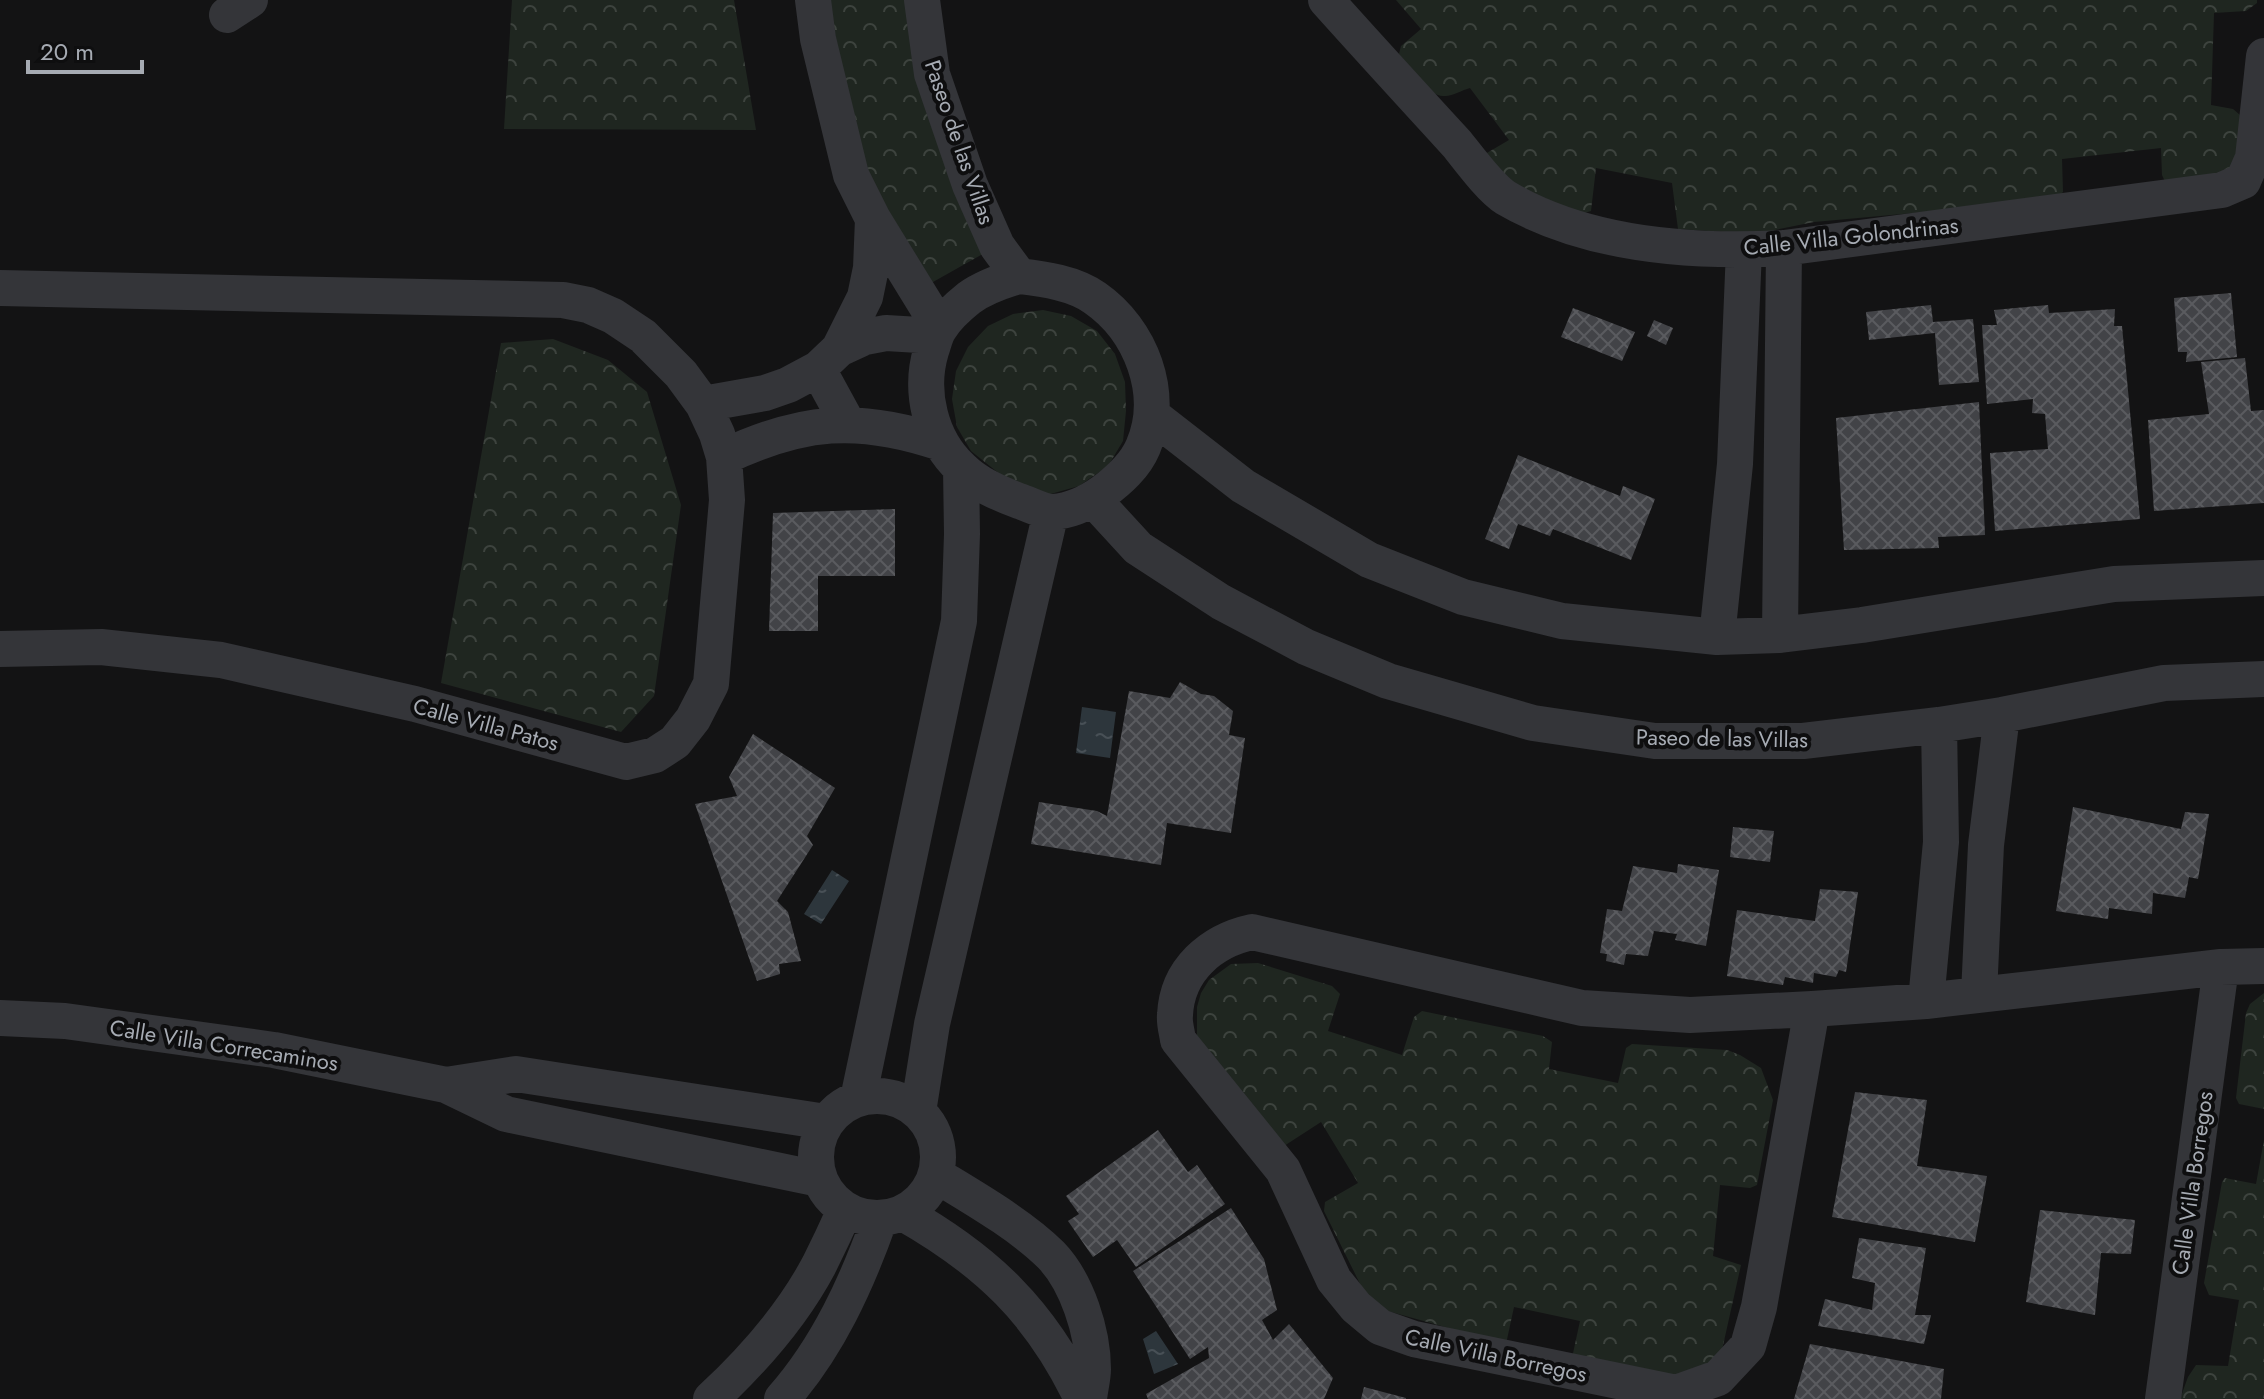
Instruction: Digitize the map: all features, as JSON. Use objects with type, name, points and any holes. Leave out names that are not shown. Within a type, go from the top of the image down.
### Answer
[{"type":"street","points":[[813,0],[818,39],[851,175],[938,332]]},
{"type":"street","name":"Paseo de las Villas","points":[[922,0],[932,74],[970,185],[997,246],[1019,276]]},
{"type":"street","name":"Calle Villa Golondrinas","points":[[1326,0],[1503,196],[1544,216],[1593,233],[1650,244],[1744,250],[1784,248],[2222,190],[2243,181],[2253,158],[2264,56]]},
{"type":"street","points":[[848,424],[828,359],[865,297],[871,268],[873,219]]},
{"type":"street","points":[[1780,635],[1784,248]]},
{"type":"street","points":[[1717,637],[1732,498],[1744,250]]},
{"type":"street","points":[[724,457],[760,440],[803,428],[848,424],[895,429],[951,456],[982,485],[1051,512],[1073,508],[1093,499],[1121,478],[1142,449],[1153,416],[1149,376],[1136,343],[1118,318],[1093,296],[1051,280],[1019,276],[994,284],[971,296],[938,332],[928,362],[926,390],[931,417],[951,456],[962,534],[959,621],[858,1099]]},
{"type":"street","name":"Calle Villa Patos","points":[[0,288],[563,300],[588,305],[613,316],[643,336],[681,374],[703,404],[724,457],[727,500],[711,684],[693,719],[675,742],[655,755],[626,762],[415,704],[221,660],[101,647],[0,649]]},
{"type":"street","points":[[703,404],[765,393],[788,385],[865,337],[886,333],[938,332]]},
{"type":"street","points":[[1736,419],[1782,414]]},
{"type":"street","points":[[1153,416],[1243,486],[1369,560],[1463,597],[1562,621],[1717,637],[1780,635],[1862,625],[2114,584],[2264,578]]},
{"type":"street","points":[[1732,498],[1781,499]]},
{"type":"street","name":"Paseo de las Villas","points":[[1093,499],[1138,548],[1221,602],[1306,647],[1388,681],[1533,723],[1655,741],[1803,741],[2002,715],[2164,683],[2264,679]]},
{"type":"street","points":[[918,1112],[936,1008],[1051,512]]},
{"type":"street","points":[[1979,994],[1986,845],[2002,715]]},
{"type":"street","points":[[1926,1001],[1941,842],[1939,725]]},
{"type":"street","points":[[1941,842],[1986,845]]},
{"type":"street","name":"Calle Villa Borregos","points":[[1812,1009],[1759,1307],[1748,1346],[1718,1378],[1676,1393],[1414,1339],[1380,1327],[1356,1307],[1334,1280],[1283,1170],[1178,1040],[1174,1015],[1181,987],[1195,962],[1212,947],[1252,932],[1582,1008],[1690,1015],[1926,1001],[2221,967],[2264,966]]},
{"type":"street","name":"Calle Villa Borregos","points":[[2163,1399],[2221,967]]},
{"type":"street","name":"Calle Villa Correcaminos","points":[[0,1018],[65,1021],[274,1050],[446,1085],[506,1114],[819,1179]]},
{"type":"street","name":"Calle Villa Correcaminos","points":[[446,1085],[516,1074],[826,1122]]},
{"type":"street","points":[[743,1369],[784,1397],[816,1355],[842,1312],[863,1266],[892,1216],[918,1203],[929,1190],[936,1175],[936,1140],[918,1112],[890,1097],[874,1096],[845,1104],[826,1122],[815,1149],[819,1179],[834,1202],[845,1210],[862,1217],[892,1216],[943,1236],[980,1263],[1013,1294],[1042,1330],[1068,1368],[1082,1399]]},
{"type":"street","points":[[673,1149],[679,1099]]},
{"type":"street","points":[[936,1175],[980,1201],[1052,1256],[1075,1290],[1089,1329],[1093,1369],[1089,1399]]},
{"type":"street","points":[[711,1399],[743,1369],[784,1320],[809,1281],[845,1210]]},
{"type":"street","points":[[1013,1294],[1052,1256]]},
{"type":"green space","points":[[512,0],[734,0],[756,130],[504,129]]},
{"type":"green space","points":[[813,0],[922,0],[997,246],[917,291],[873,219]]},
{"type":"green space","points":[[1396,0],[2257,0],[2257,3],[2246,11],[2214,13],[2211,105],[2233,109],[2240,115],[2243,138],[2232,177],[2168,188],[2162,175],[2161,148],[2062,159],[2063,192],[2055,200],[1814,222],[1755,234],[1678,229],[1672,183],[1596,168],[1591,211],[1581,214],[1509,188],[1480,157],[1509,140],[1470,88],[1445,96],[1432,92],[1399,54],[1401,46],[1421,29]]},
{"type":"green space","points":[[1043,310],[1071,316],[1097,331],[1115,354],[1125,382],[1126,411],[1123,441],[1108,466],[1079,486],[1047,495],[1016,487],[971,451],[957,427],[952,399],[956,371],[968,347],[988,326],[1013,314]]},
{"type":"green space","points":[[553,339],[608,360],[647,392],[681,505],[654,696],[621,732],[441,683],[501,343]]},
{"type":"green space","points":[[1258,963],[1332,986],[1340,994],[1328,1031],[1402,1055],[1414,1017],[1422,1011],[1543,1036],[1552,1042],[1549,1069],[1618,1083],[1626,1048],[1632,1044],[1727,1050],[1761,1068],[1773,1100],[1757,1185],[1750,1188],[1720,1185],[1713,1256],[1741,1265],[1722,1350],[1693,1378],[1572,1358],[1580,1321],[1514,1307],[1506,1344],[1377,1308],[1367,1298],[1324,1211],[1325,1202],[1358,1183],[1321,1122],[1284,1146],[1197,1039],[1197,1007],[1209,980],[1231,964]]},
{"type":"green space","points":[[2264,993],[2264,1109],[2239,1104],[2236,1098],[2246,1013],[2250,1004]]},
{"type":"green space","points":[[2264,1140],[2264,1399],[2180,1399],[2196,1365],[2228,1366],[2239,1300],[2209,1295],[2204,1283],[2222,1182],[2225,1178],[2256,1184]]},
{"type":"water","points":[[1082,707],[1116,712],[1110,758],[1076,753]]},
{"type":"water","points":[[832,870],[849,881],[821,924],[804,914]]},
{"type":"water","points":[[1156,1331],[1178,1364],[1154,1374],[1143,1339]]},
{"type":"building","points":[[2231,293],[2237,357],[2186,362],[2187,352],[2178,352],[2174,298]]},
{"type":"building","points":[[1931,305],[1933,322],[1973,319],[1979,382],[1939,385],[1935,333],[1869,340],[1866,312]]},
{"type":"building","points":[[2048,305],[2049,313],[2115,309],[2114,326],[2122,326],[2140,519],[1995,531],[1990,453],[2048,449],[2045,414],[2032,413],[2033,399],[1987,404],[1982,325],[1997,325],[1994,310]]},
{"type":"building","points":[[1573,308],[1635,332],[1622,361],[1561,337]]},
{"type":"building","points":[[1654,320],[1673,328],[1666,345],[1647,336]]},
{"type":"building","points":[[2245,358],[2251,411],[2264,410],[2264,503],[2154,511],[2148,420],[2209,414],[2201,362]]},
{"type":"building","points":[[1979,402],[1985,535],[1938,537],[1939,548],[1844,550],[1836,418]]},
{"type":"building","points":[[1518,455],[1620,496],[1623,486],[1655,499],[1631,560],[1553,529],[1550,536],[1518,524],[1509,549],[1485,539]]},
{"type":"building","points":[[895,509],[895,576],[818,576],[818,631],[769,631],[773,513]]},
{"type":"building","points":[[1180,682],[1201,694],[1214,696],[1233,711],[1229,735],[1245,738],[1231,833],[1167,823],[1161,865],[1031,844],[1039,802],[1097,811],[1107,816],[1129,691],[1170,698]]},
{"type":"building","points":[[753,734],[835,788],[807,836],[813,845],[777,901],[788,912],[801,961],[779,964],[780,974],[757,981],[695,804],[737,796],[729,777]]},
{"type":"building","points":[[2073,807],[2181,829],[2185,812],[2209,814],[2198,879],[2189,877],[2185,898],[2153,893],[2152,914],[2109,908],[2108,919],[2056,911]]},
{"type":"building","points":[[1733,827],[1774,831],[1770,862],[1730,857]]},
{"type":"building","points":[[1678,864],[1719,870],[1706,946],[1675,940],[1677,934],[1654,931],[1648,956],[1626,954],[1624,965],[1606,961],[1607,954],[1600,953],[1607,909],[1622,911],[1633,866],[1677,873]]},
{"type":"building","points":[[1820,889],[1858,892],[1846,972],[1839,970],[1836,977],[1814,973],[1813,983],[1785,977],[1783,985],[1727,976],[1737,910],[1815,921]]},
{"type":"building","points":[[1855,1092],[1927,1100],[1917,1166],[1987,1176],[1975,1242],[1832,1217]]},
{"type":"building","points":[[1158,1130],[1188,1172],[1197,1165],[1225,1204],[1136,1267],[1117,1240],[1093,1257],[1068,1221],[1079,1214],[1066,1196]]},
{"type":"building","points":[[1231,1208],[1264,1259],[1277,1310],[1262,1320],[1273,1340],[1289,1324],[1333,1378],[1324,1399],[1148,1399],[1146,1394],[1209,1358],[1208,1347],[1190,1359],[1133,1271]]},
{"type":"building","points":[[2040,1210],[2135,1220],[2131,1254],[2101,1253],[2095,1315],[2026,1302]]},
{"type":"building","points":[[1859,1238],[1926,1248],[1915,1315],[1931,1315],[1924,1344],[1818,1326],[1825,1299],[1872,1310],[1875,1283],[1852,1278]]},
{"type":"building","points":[[1810,1344],[1944,1369],[1941,1399],[1794,1399]]},
{"type":"building","points":[[1364,1387],[1406,1398],[1406,1399],[1361,1399]]}]
